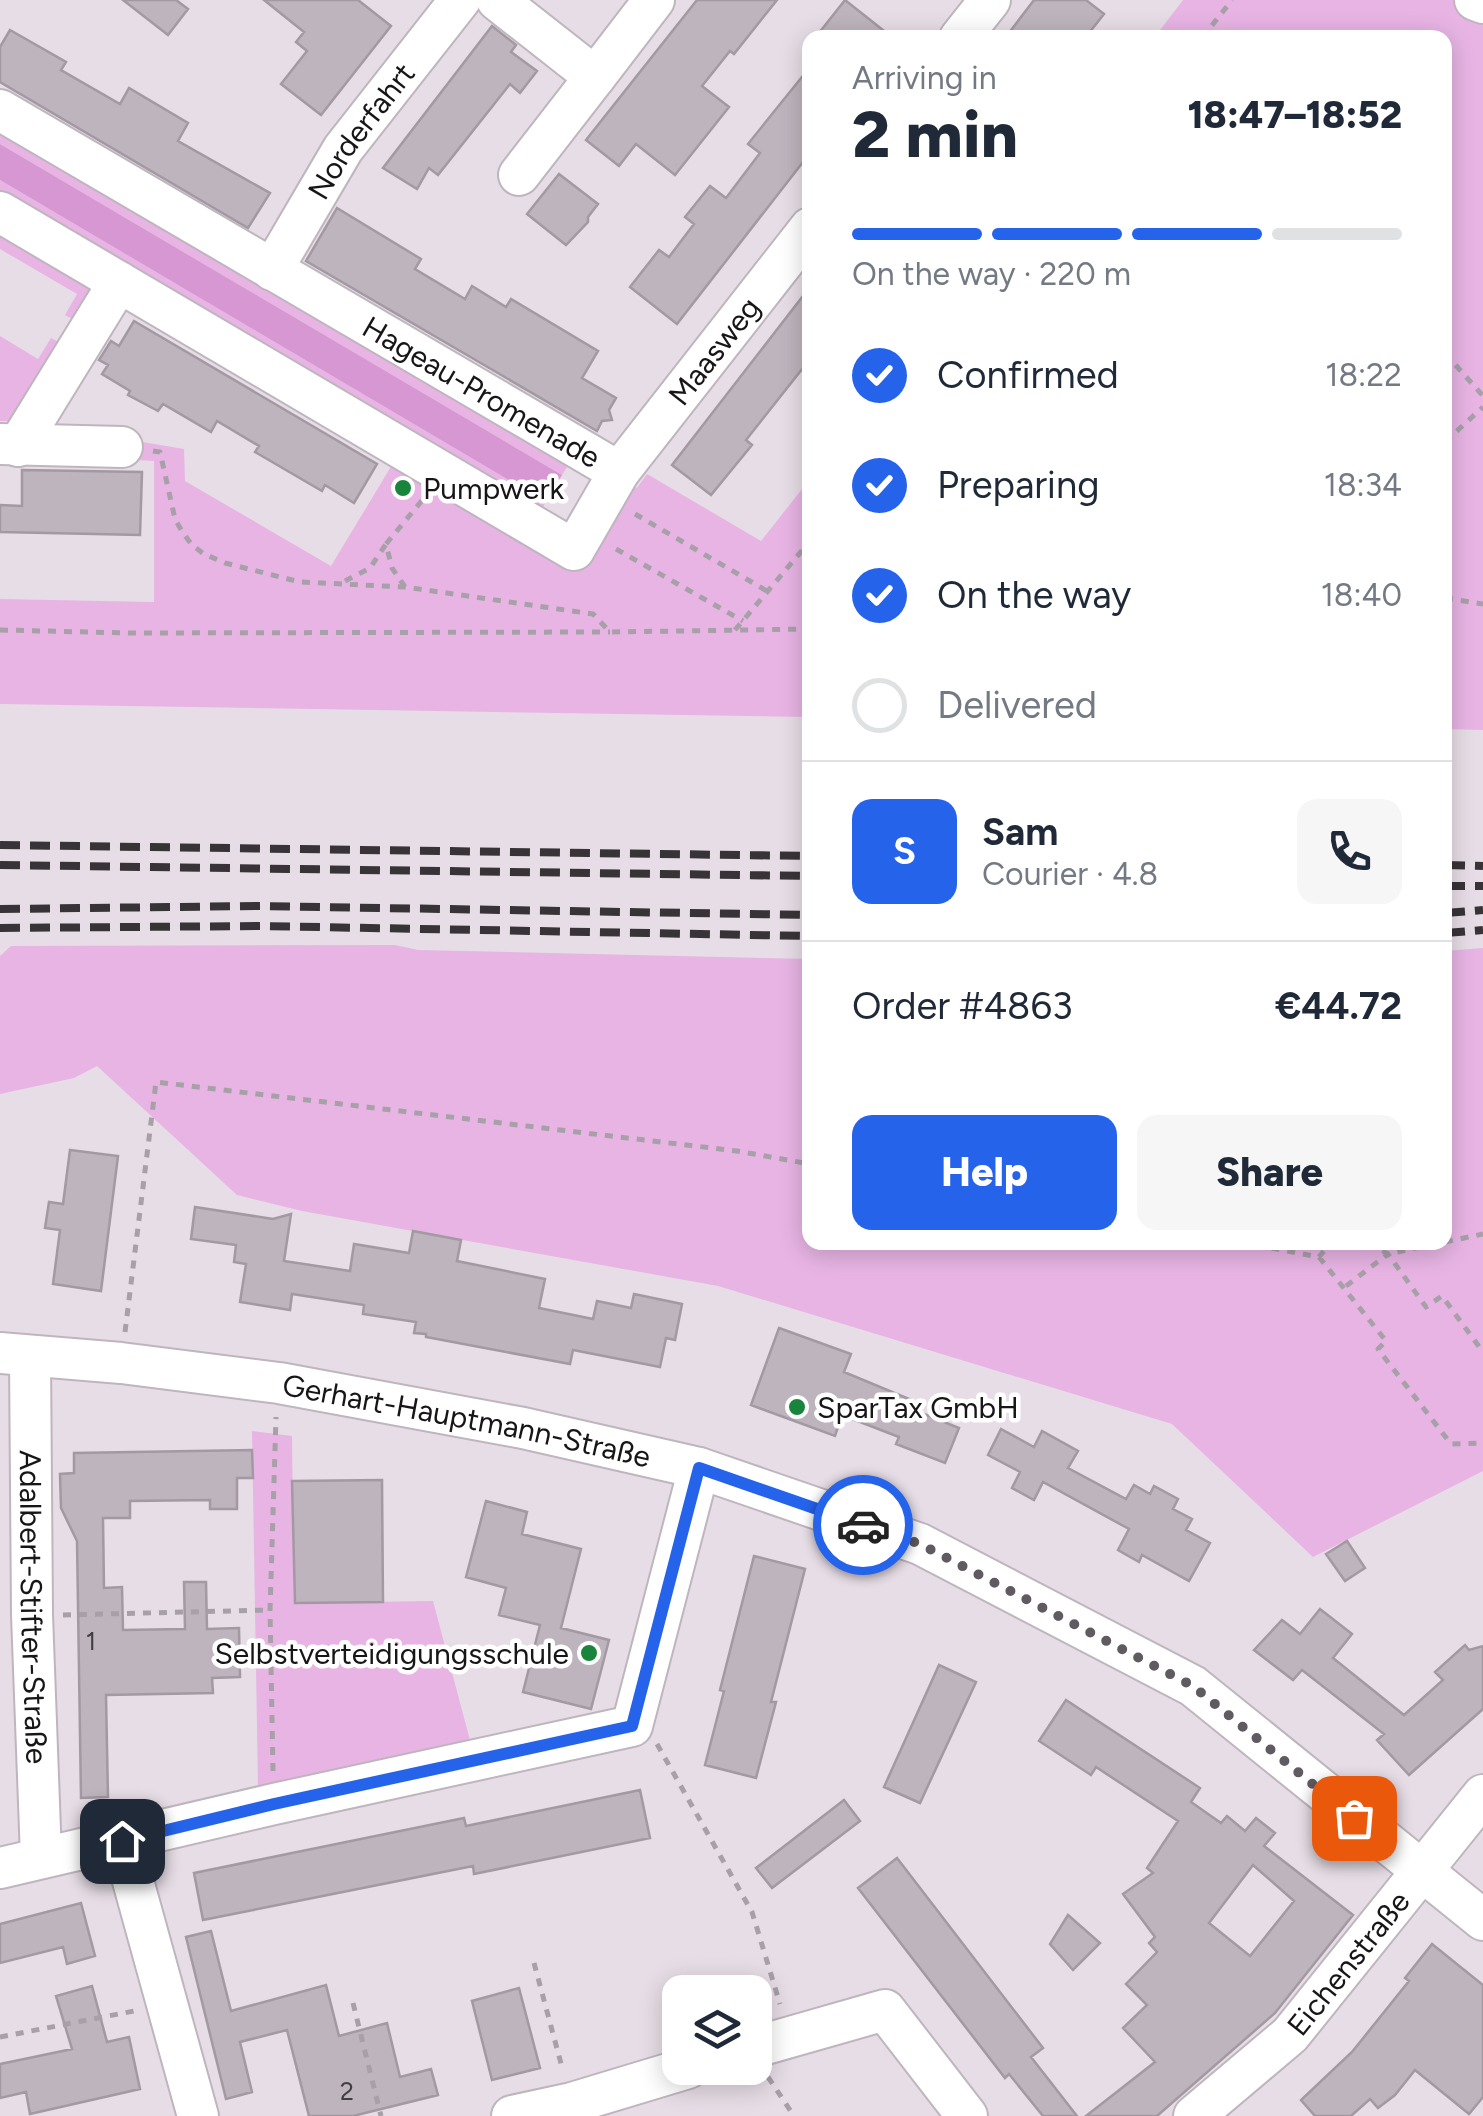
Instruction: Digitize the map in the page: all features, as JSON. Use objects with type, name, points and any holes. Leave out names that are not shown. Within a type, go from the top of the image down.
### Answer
[{"type":"street","name":"Norderfahrt","points":[[272,270],[344,148],[460,0]]},
{"type":"street","points":[[497,0],[595,77]]},
{"type":"street","points":[[519,175],[654,0]]},
{"type":"street","points":[[966,30],[990,0]]},
{"type":"street","points":[[1475,0],[1483,2]]},
{"type":"street","name":"Hageau-Promenade","points":[[0,110],[272,270],[612,484],[584,530]]},
{"type":"street","points":[[0,212],[574,550],[584,530]]},
{"type":"street","name":"Maasweg","points":[[612,484],[802,238]]},
{"type":"street","points":[[9,445],[119,282]]},
{"type":"street","points":[[9,445],[122,447]]},
{"type":"street","name":"Gerhart-Hauptmann-Straße","points":[[15,1355],[121,1363],[279,1384],[522,1428],[699,1468],[920,1544],[1193,1686],[1483,1920]]},
{"type":"street","name":"Adalbert-Stifter-Straße","points":[[15,1355],[32,1615],[40,1858]]},
{"type":"street","points":[[0,1868],[632,1726],[699,1468]]},
{"type":"street","name":"Eichenstraße","points":[[1194,2116],[1290,2035],[1483,1794]]},
{"type":"street","points":[[122,1841],[198,2116]]},
{"type":"street","points":[[772,2051],[885,2010],[967,2116]]},
{"type":"street","points":[[512,2116],[662,2076]]},
{"type":"path","points":[[1208,30],[1232,0]]},
{"type":"path","points":[[1452,360],[1483,396]]},
{"type":"path","points":[[1452,436],[1483,407]]},
{"type":"path","points":[[122,447],[160,452],[175,519],[192,545],[225,563],[300,582],[405,587],[593,614],[610,632]]},
{"type":"path","points":[[342,582],[370,568],[440,472]]},
{"type":"path","points":[[612,484],[767,591]]},
{"type":"path","points":[[584,530],[744,622]]},
{"type":"path","points":[[386,544],[392,568],[405,587]]},
{"type":"path","points":[[733,632],[802,550]]},
{"type":"path","points":[[1452,599],[1483,604]]},
{"type":"path","points":[[0,630],[129,634],[733,632],[802,628]]},
{"type":"path","points":[[121,1363],[156,1082],[737,1151],[802,1163]]},
{"type":"path","points":[[1452,1240],[1483,1234]]},
{"type":"path","points":[[1282,1250],[1319,1257],[1346,1286],[1386,1341],[1378,1350],[1450,1444],[1483,1444]]},
{"type":"path","points":[[1319,1257],[1325,1250]]},
{"type":"path","points":[[1382,1250],[1426,1307],[1442,1296],[1483,1352]]},
{"type":"path","points":[[1346,1286],[1388,1254],[1407,1250]]},
{"type":"path","points":[[274,1804],[270,1610],[273,1446],[279,1384]]},
{"type":"path","points":[[32,1615],[270,1610]]},
{"type":"path","points":[[632,1726],[657,1744],[752,1912],[760,1975]]},
{"type":"path","points":[[534,1962],[572,2102]]},
{"type":"path","points":[[353,2004],[381,2116]]},
{"type":"path","points":[[0,2037],[167,2005]]},
{"type":"path","points":[[772,2057],[794,2116]]},
{"type":"shaded area","points":[[1183,0],[1483,0],[1483,730],[1452,729],[1452,30],[1160,30]]},
{"type":"shaded area","points":[[0,124],[571,461],[562,475],[0,144]]},
{"type":"shaded area","points":[[0,144],[562,475],[546,502],[0,180]]},
{"type":"shaded area","points":[[0,180],[546,502],[537,517],[0,199]]},
{"type":"shaded area","points":[[0,226],[96,283],[74,320],[65,315],[77,294],[0,249]]},
{"type":"shaded area","points":[[0,336],[38,359],[51,338],[60,343],[14,421],[0,421]]},
{"type":"shaded area","points":[[119,438],[184,449],[185,481],[331,566],[395,460],[575,566],[626,482],[637,488],[647,474],[761,541],[802,489],[802,717],[0,704],[0,599],[154,602],[154,461],[118,459]]},
{"type":"shaded area","points":[[395,945],[418,950],[802,959],[802,1250],[1452,1250],[1452,950],[1483,948],[1483,1471],[1313,1557],[1172,1424],[718,1286],[302,1211],[237,1195],[97,1066],[74,1078],[0,1094],[0,956],[11,946]]},
{"type":"shaded area","points":[[252,1431],[292,1436],[294,1603],[433,1601],[471,1744],[258,1787]]},
{"type":"building","points":[[123,0],[176,0],[188,9],[168,35]]},
{"type":"building","points":[[264,0],[358,0],[391,26],[321,115],[281,84],[307,51],[296,42],[304,32]]},
{"type":"building","points":[[697,0],[777,0],[734,54],[730,51],[702,86],[729,107],[675,175],[636,144],[619,166],[586,140]]},
{"type":"building","points":[[845,0],[883,30],[821,30]]},
{"type":"building","points":[[1034,0],[1086,0],[1104,14],[1091,30],[1011,30]]},
{"type":"building","points":[[492,26],[516,45],[511,52],[537,71],[520,93],[510,84],[438,175],[429,168],[417,189],[383,168]]},
{"type":"building","points":[[10,30],[66,62],[61,70],[120,104],[129,88],[188,123],[178,141],[270,193],[248,228],[0,82],[0,47]]},
{"type":"building","points":[[802,77],[802,163],[677,324],[630,287],[659,250],[669,257],[694,224],[685,217],[710,186],[726,198],[760,153],[748,144]]},
{"type":"building","points":[[559,174],[598,204],[588,222],[566,245],[527,214]]},
{"type":"building","points":[[337,208],[421,259],[415,269],[465,299],[472,286],[506,307],[511,299],[598,351],[582,378],[616,398],[609,410],[612,420],[602,421],[597,431],[306,261]]},
{"type":"building","points":[[802,297],[802,369],[746,440],[752,445],[711,495],[672,465]]},
{"type":"building","points":[[134,321],[377,464],[354,503],[325,485],[322,491],[255,452],[259,446],[217,421],[211,432],[163,404],[158,411],[128,395],[130,391],[102,374],[108,365],[99,360],[111,341],[119,346]]},
{"type":"building","points":[[22,470],[142,472],[140,535],[0,532],[0,505],[22,506]]},
{"type":"building","points":[[70,1150],[118,1156],[101,1291],[53,1284],[60,1230],[45,1228],[49,1202],[63,1204]]},
{"type":"building","points":[[195,1207],[273,1219],[291,1214],[284,1261],[350,1271],[354,1244],[409,1253],[413,1231],[461,1240],[457,1261],[545,1279],[539,1308],[593,1319],[597,1301],[631,1308],[634,1294],[682,1304],[675,1340],[666,1338],[660,1367],[573,1350],[570,1364],[426,1337],[414,1333],[416,1322],[363,1314],[364,1305],[292,1294],[290,1310],[240,1302],[246,1264],[234,1262],[236,1245],[191,1239]]},
{"type":"building","points":[[779,1328],[851,1354],[844,1372],[919,1403],[919,1412],[959,1428],[945,1463],[896,1444],[899,1437],[842,1415],[835,1436],[751,1405]]},
{"type":"building","points":[[1001,1429],[1034,1447],[1042,1431],[1078,1451],[1068,1468],[1126,1499],[1134,1485],[1150,1494],[1154,1486],[1178,1499],[1173,1509],[1192,1519],[1186,1530],[1210,1543],[1189,1581],[1142,1555],[1139,1562],[1118,1550],[1129,1529],[1043,1482],[1034,1500],[1012,1488],[1020,1472],[988,1455]]},
{"type":"building","points":[[252,1450],[253,1478],[237,1478],[237,1509],[210,1509],[210,1500],[130,1501],[130,1518],[103,1518],[104,1588],[122,1587],[123,1630],[185,1629],[184,1582],[206,1582],[207,1629],[239,1628],[240,1677],[212,1678],[213,1693],[106,1695],[108,1797],[81,1798],[77,1541],[61,1508],[60,1474],[74,1473],[74,1453]]},
{"type":"building","points":[[382,1480],[383,1602],[295,1603],[292,1481]]},
{"type":"building","points":[[486,1501],[527,1512],[522,1534],[581,1549],[561,1628],[609,1640],[591,1709],[523,1692],[540,1625],[499,1615],[506,1588],[466,1577]]},
{"type":"building","points":[[1347,1541],[1365,1568],[1345,1581],[1326,1554]]},
{"type":"building","points":[[754,1556],[805,1569],[756,1778],[705,1765]]},
{"type":"building","points":[[1320,1609],[1352,1634],[1333,1658],[1404,1715],[1443,1680],[1435,1672],[1465,1645],[1469,1650],[1483,1646],[1483,1709],[1409,1775],[1377,1740],[1384,1734],[1302,1670],[1293,1680],[1254,1650],[1282,1620],[1300,1634]]},
{"type":"building","points":[[939,1665],[976,1682],[920,1803],[884,1787]]},
{"type":"building","points":[[1066,1700],[1200,1788],[1191,1802],[1221,1823],[1227,1816],[1245,1831],[1256,1818],[1275,1833],[1264,1846],[1353,1915],[1275,2013],[1157,2116],[1086,2116],[1155,2062],[1123,2028],[1147,2005],[1126,1984],[1157,1952],[1149,1943],[1155,1937],[1123,1894],[1153,1873],[1147,1868],[1178,1821],[1096,1767],[1091,1775],[1039,1741]],"holes":[[[1253,1865],[1294,1901],[1250,1956],[1209,1923]]]},
{"type":"building","points":[[640,1790],[650,1838],[474,1874],[473,1866],[203,1920],[194,1873],[464,1818],[466,1826]]},
{"type":"building","points":[[844,1800],[860,1821],[772,1888],[756,1868]]},
{"type":"building","points":[[897,1858],[1043,2048],[1031,2057],[1077,2116],[1043,2116],[1009,2074],[1005,2078],[858,1888]]},
{"type":"building","points":[[81,1903],[95,1956],[67,1964],[63,1947],[0,1963],[0,1924]]},
{"type":"building","points":[[1068,1915],[1100,1943],[1073,1970],[1050,1944]]},
{"type":"building","points":[[211,1931],[231,2011],[326,1985],[339,2036],[387,2023],[400,2077],[431,2069],[438,2095],[353,2116],[309,2116],[287,2030],[240,2042],[252,2092],[226,2099],[186,1937]]},
{"type":"building","points":[[1432,1944],[1483,1985],[1483,2097],[1469,2114],[1415,2070],[1395,2095],[1378,2108],[1370,2099],[1351,2116],[1315,2116],[1301,2100],[1352,2052],[1409,1981],[1405,1978]]},
{"type":"building","points":[[92,1986],[107,2042],[129,2037],[140,2089],[30,2114],[26,2092],[0,2098],[0,2064],[72,2049],[56,1996]]},
{"type":"building","points":[[519,1988],[540,2068],[492,2080],[472,2001]]},
{"type":"railway","points":[[0,845],[802,856]]},
{"type":"railway","points":[[0,865],[802,876]]},
{"type":"railway","points":[[1452,865],[1483,866]]},
{"type":"railway","points":[[1452,886],[1483,886]]},
{"type":"railway","points":[[0,909],[260,906],[802,915]]},
{"type":"railway","points":[[1452,912],[1483,910]]},
{"type":"railway","points":[[0,928],[260,926],[802,936]]},
{"type":"railway","points":[[1452,932],[1483,930]]},
{"type":"way so far","points":[[863,1525],[920,1544],[1193,1686],[1354,1818]]},
{"type":"place","name":"Pumpwerk","points":[[403,488]]},
{"type":"place","name":"SparTax GmbH","points":[[797,1407]]},
{"type":"place","name":"Selbstverteidigungsschule","points":[[589,1653]]},
{"type":"route","points":[[122,1841],[632,1726],[699,1468],[863,1525]]}]
